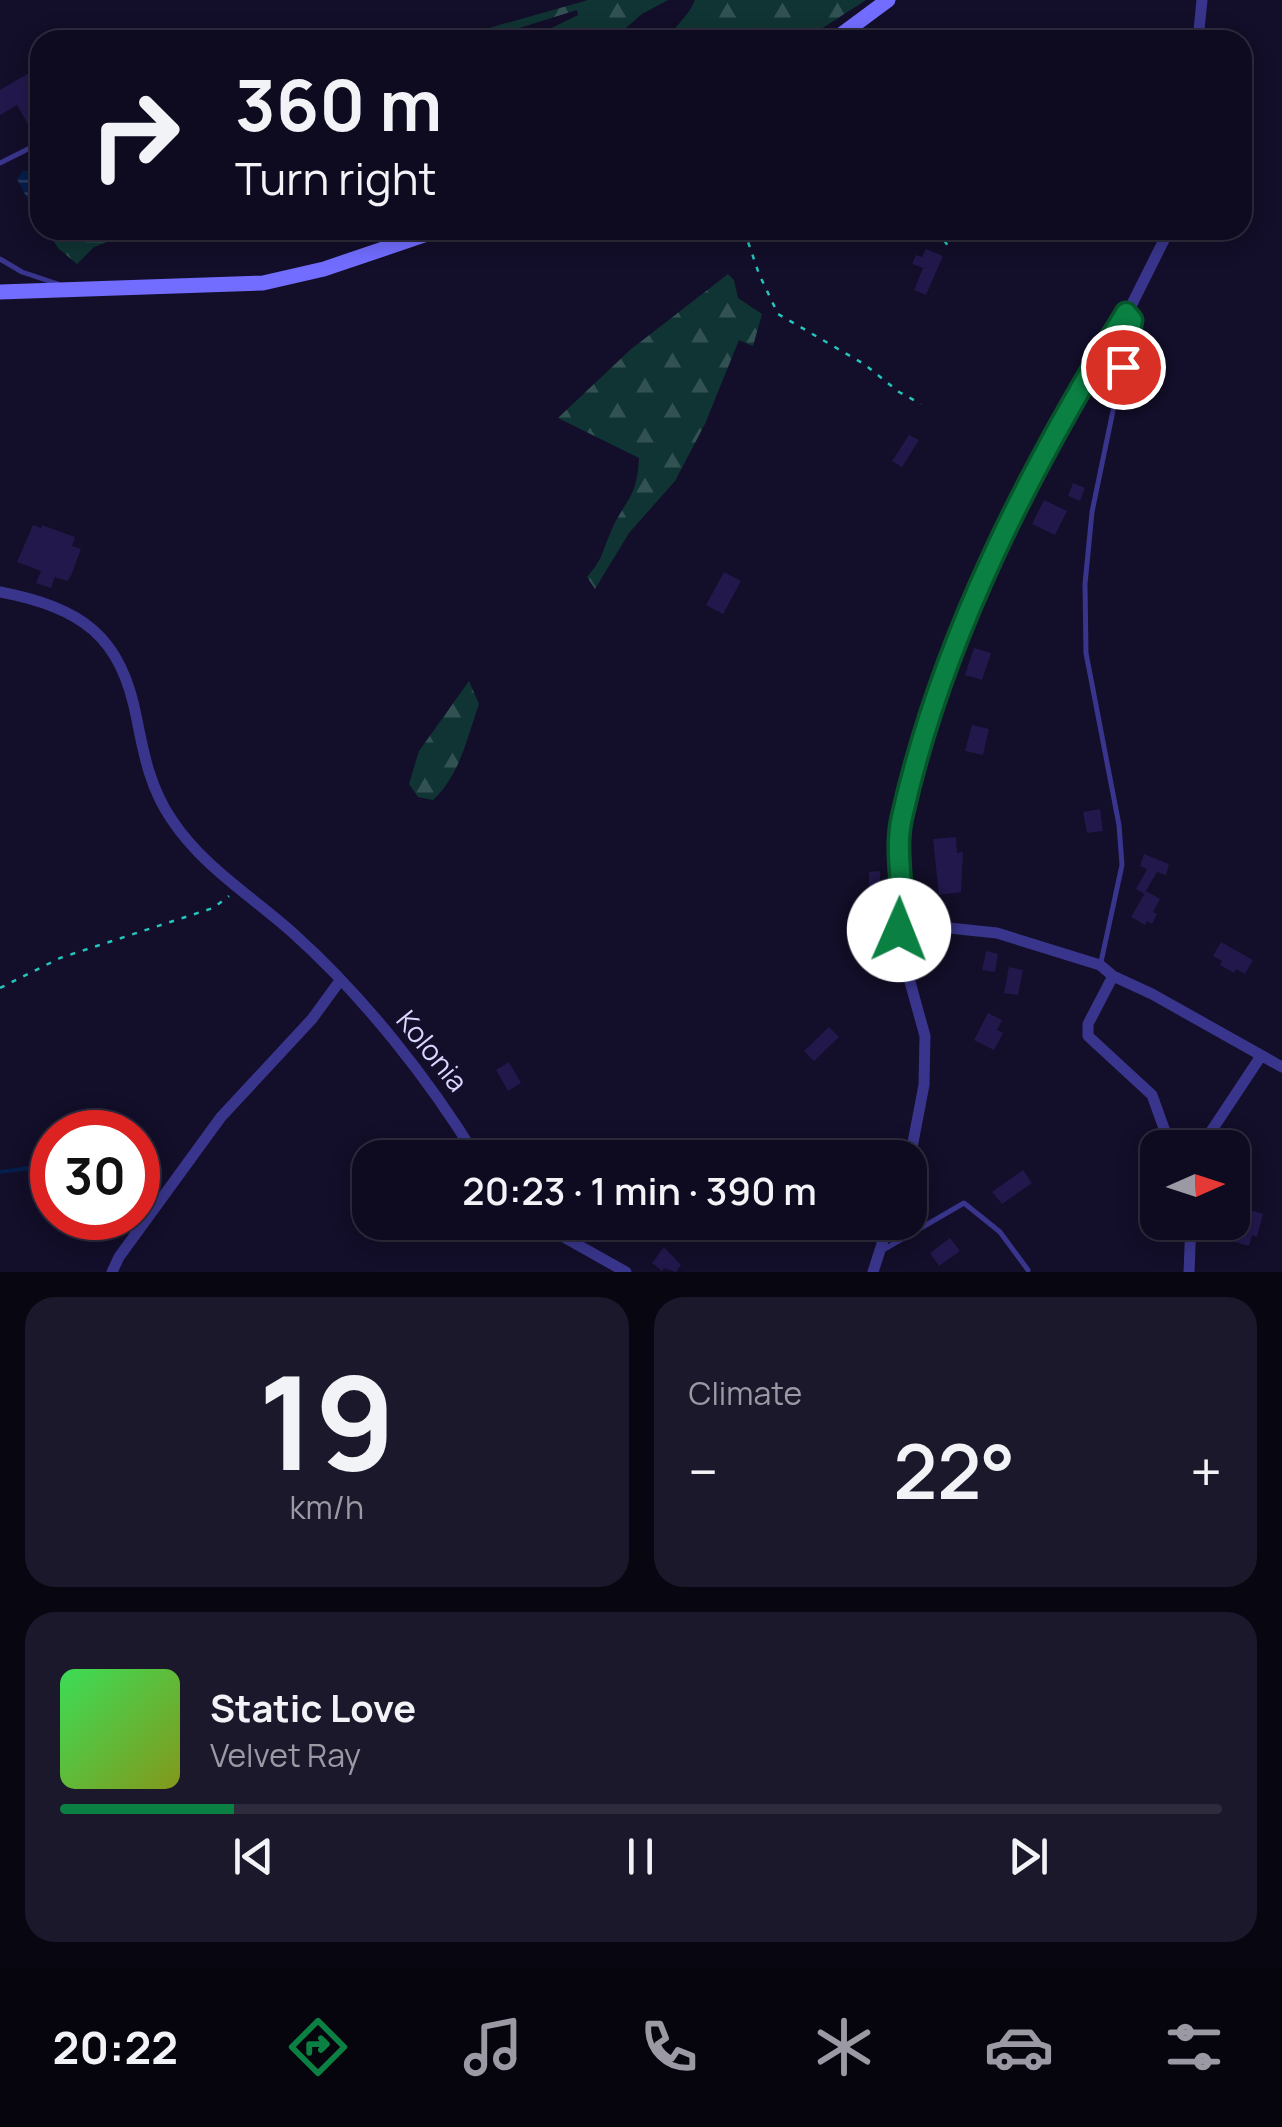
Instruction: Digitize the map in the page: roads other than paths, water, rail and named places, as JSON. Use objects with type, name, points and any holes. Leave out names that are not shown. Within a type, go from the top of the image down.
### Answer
[{"type":"main road","points":[[848,30],[888,0]]},
{"type":"main road","points":[[0,290],[263,283],[324,269],[410,240]]},
{"type":"street","points":[[1199,30],[1202,0]]},
{"type":"street","points":[[913,1140],[924,1085],[925,1036],[903,963],[898,836],[936,698],[984,578],[1028,487],[1164,240]]},
{"type":"street","name":"Kolonia","points":[[0,592],[60,608],[100,634],[126,675],[149,777],[170,819],[193,848],[298,937],[366,1008],[440,1100],[466,1140]]},
{"type":"street","points":[[900,923],[997,933],[1100,964],[1113,976],[1282,1067]]},
{"type":"street","points":[[1113,976],[1088,1024],[1088,1036],[1152,1095],[1165,1130]]},
{"type":"street","points":[[112,1272],[221,1117],[312,1020],[339,982]]},
{"type":"street","points":[[1212,1130],[1261,1056]]},
{"type":"street","points":[[569,1240],[626,1272]]},
{"type":"street","points":[[873,1272],[883,1240]]},
{"type":"street","points":[[1189,1272],[1190,1240]]},
{"type":"lane","points":[[0,163],[30,147]]},
{"type":"lane","points":[[0,259],[37,278],[75,288]]},
{"type":"lane","points":[[1100,964],[1122,866],[1119,825],[1086,652],[1085,584],[1092,512],[1132,320],[1126,313]]},
{"type":"lane","points":[[880,1251],[964,1202],[1000,1232],[1028,1270]]},
{"type":"water","points":[[23,171],[30,171],[30,202],[29,202],[17,179]]},
{"type":"waterway","points":[[0,1172],[30,1168]]}]
